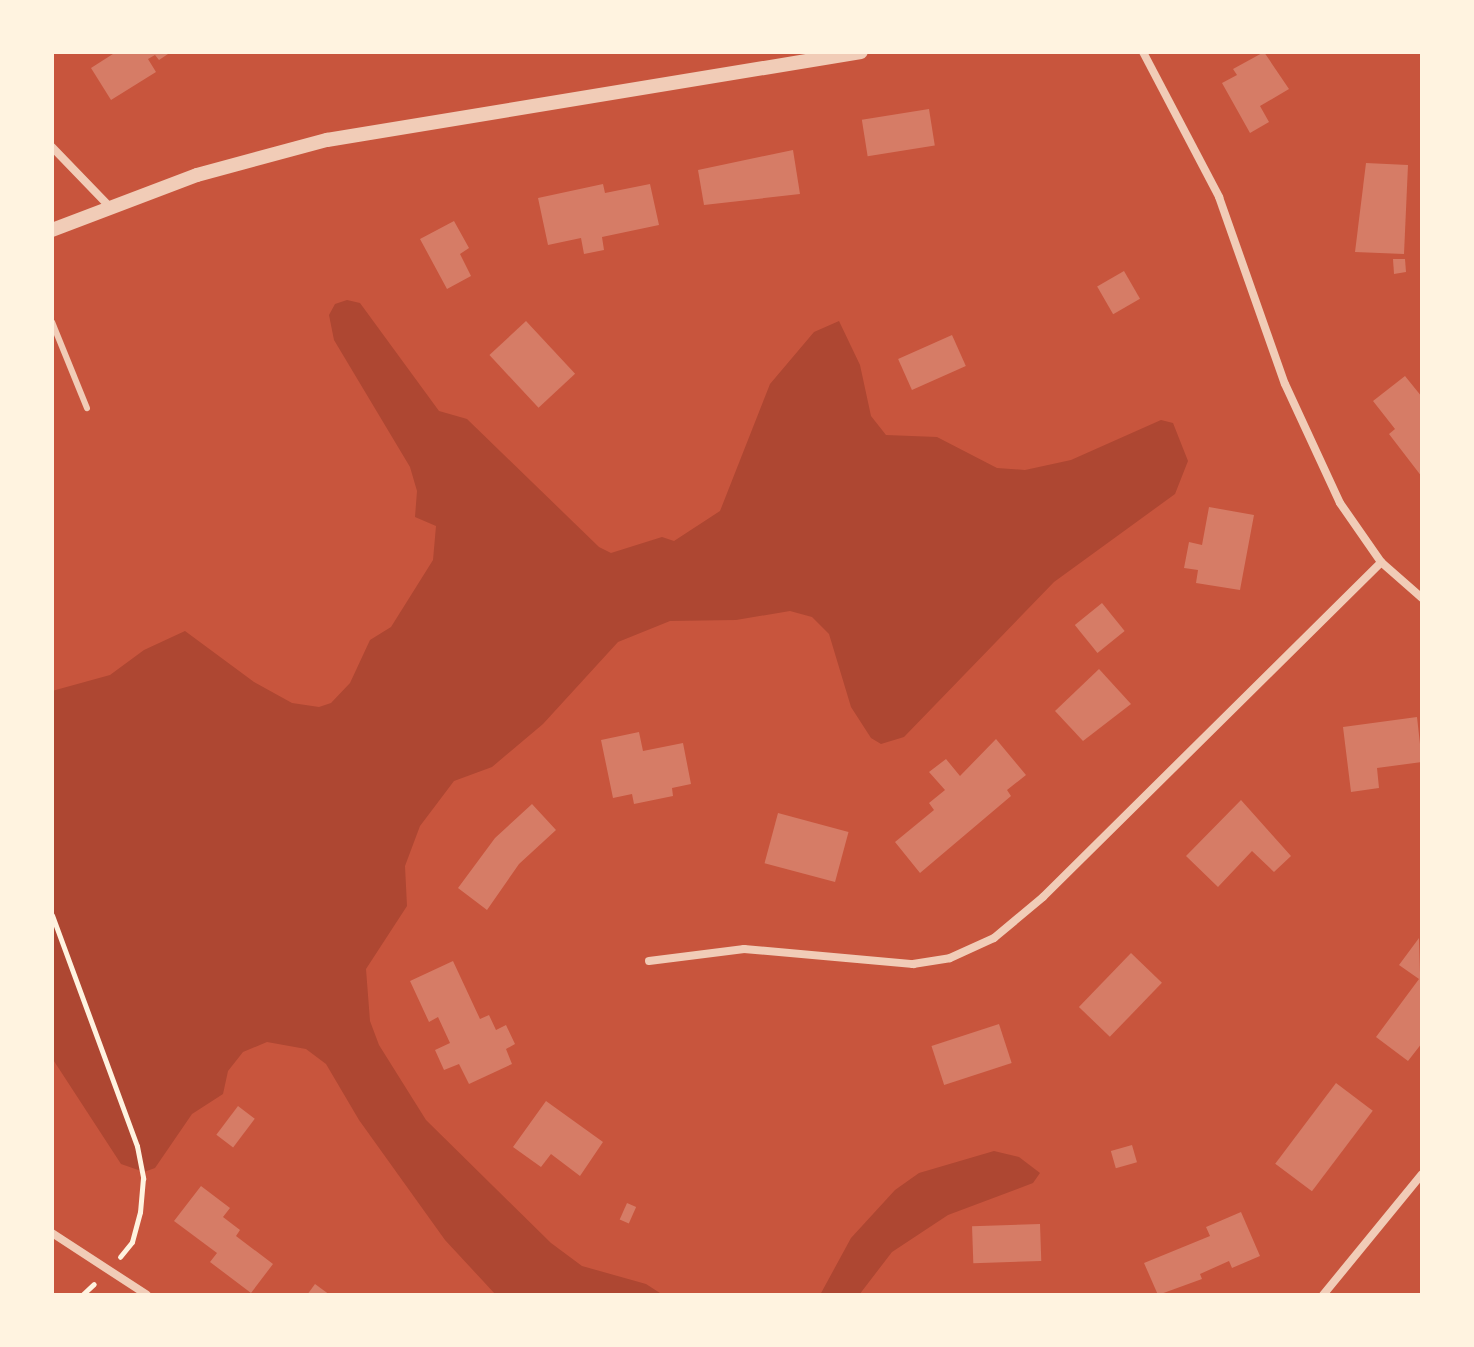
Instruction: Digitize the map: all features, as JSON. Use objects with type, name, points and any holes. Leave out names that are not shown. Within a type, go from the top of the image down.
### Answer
[{"type":"street","points":[[52,230],[197,175],[327,140],[861,52]]},
{"type":"street","points":[[1143,52],[1219,197],[1304,428],[1340,503],[1381,562],[1422,598]]},
{"type":"street","points":[[52,147],[109,206]]},
{"type":"street","points":[[649,961],[744,949],[913,964],[950,958],[994,938],[1043,897],[1381,562]]},
{"type":"street","points":[[1323,1295],[1422,1174]]},
{"type":"street","points":[[52,1233],[112,1268],[147,1295]]},
{"type":"lane","points":[[52,322],[87,408]]},
{"type":"path","points":[[52,915],[128,1113],[143,1178],[132,1242],[112,1268]]},
{"type":"shaded area","points":[[347,300],[360,303],[439,411],[467,419],[599,547],[611,553],[662,537],[674,541],[720,511],[770,384],[814,332],[839,321],[860,365],[871,416],[886,435],[937,437],[997,468],[1025,470],[1071,460],[1161,420],[1173,423],[1188,461],[1175,494],[1054,582],[904,737],[881,744],[871,738],[851,707],[829,634],[812,617],[790,611],[736,620],[670,621],[618,642],[543,724],[492,767],[454,781],[420,826],[405,866],[407,906],[366,969],[370,1021],[379,1045],[426,1120],[551,1243],[582,1266],[646,1284],[663,1295],[496,1295],[445,1240],[359,1120],[326,1064],[306,1049],[267,1042],[243,1052],[228,1071],[223,1094],[192,1114],[155,1168],[144,1172],[121,1164],[52,1058],[52,691],[110,675],[144,650],[185,631],[254,682],[292,703],[319,707],[331,703],[350,683],[370,640],[391,627],[433,560],[436,526],[415,517],[417,491],[410,467],[334,340],[329,315],[335,304]]},
{"type":"shaded area","points":[[994,1151],[1019,1157],[1040,1173],[1033,1183],[948,1215],[892,1252],[859,1295],[820,1295],[851,1238],[895,1190],[919,1173]]},
{"type":"building","points":[[116,52],[171,52],[159,60],[155,55],[148,59],[156,72],[111,100],[91,68]]},
{"type":"building","points":[[1264,52],[1289,89],[1260,106],[1269,122],[1250,133],[1222,83],[1237,75],[1233,69]]},
{"type":"building","points":[[929,109],[935,146],[868,156],[862,120]]},
{"type":"building","points":[[793,150],[800,194],[704,205],[698,170]]},
{"type":"building","points":[[1366,163],[1408,165],[1404,254],[1355,252]]},
{"type":"building","points":[[603,184],[605,193],[650,184],[659,225],[602,237],[604,250],[584,254],[581,238],[548,245],[538,198]]},
{"type":"building","points":[[454,221],[469,248],[460,254],[471,276],[447,289],[420,239]]},
{"type":"building","points":[[1393,259],[1405,259],[1406,272],[1394,274]]},
{"type":"building","points":[[1124,271],[1140,299],[1113,314],[1097,287]]},
{"type":"building","points":[[526,321],[575,374],[539,408],[489,355]]},
{"type":"building","points":[[952,335],[966,366],[912,390],[898,359]]},
{"type":"building","points":[[1405,376],[1422,397],[1422,477],[1389,434],[1395,429],[1373,401]]},
{"type":"building","points":[[1209,507],[1254,515],[1240,590],[1196,583],[1198,570],[1184,568],[1189,542],[1202,545]]},
{"type":"building","points":[[1102,603],[1125,631],[1097,653],[1075,625]]},
{"type":"building","points":[[1099,669],[1131,704],[1083,741],[1055,711]]},
{"type":"building","points":[[1417,717],[1422,762],[1377,768],[1379,788],[1351,792],[1343,727]]},
{"type":"building","points":[[639,732],[643,751],[683,743],[691,784],[672,788],[673,796],[634,804],[632,794],[613,798],[601,740]]},
{"type":"building","points":[[996,739],[1026,775],[1007,790],[1011,796],[920,873],[895,842],[934,810],[929,803],[945,790],[929,772],[946,759],[960,776]]},
{"type":"building","points":[[1241,800],[1291,856],[1274,872],[1252,851],[1218,887],[1186,856]]},
{"type":"building","points":[[532,804],[556,830],[519,864],[487,910],[458,888],[495,838]]},
{"type":"building","points":[[778,813],[849,832],[835,882],[765,863]]},
{"type":"building","points":[[1419,938],[1422,1043],[1408,1061],[1376,1037],[1419,979],[1399,965]]},
{"type":"building","points":[[1131,953],[1162,983],[1110,1037],[1079,1007]]},
{"type":"building","points":[[453,961],[480,1019],[489,1015],[496,1030],[506,1025],[515,1044],[506,1049],[512,1064],[469,1084],[459,1064],[444,1070],[435,1050],[450,1043],[438,1017],[429,1022],[410,981]]},
{"type":"building","points":[[999,1024],[1012,1063],[944,1085],[931,1046]]},
{"type":"building","points":[[1336,1083],[1373,1111],[1312,1191],[1275,1164]]},
{"type":"building","points":[[546,1101],[603,1142],[580,1176],[551,1154],[541,1167],[513,1147]]},
{"type":"building","points":[[238,1106],[255,1119],[233,1147],[216,1135]]},
{"type":"building","points":[[1132,1145],[1137,1162],[1116,1168],[1111,1151]]},
{"type":"building","points":[[201,1186],[230,1208],[223,1217],[240,1230],[236,1236],[273,1264],[251,1293],[210,1262],[217,1253],[174,1221]]},
{"type":"building","points":[[627,1203],[636,1207],[629,1224],[620,1219]]},
{"type":"building","points":[[1241,1212],[1260,1256],[1232,1268],[1229,1261],[1200,1274],[1202,1279],[1158,1295],[1144,1263],[1210,1236],[1206,1227]]},
{"type":"building","points":[[1040,1224],[1041,1261],[973,1263],[972,1226]]},
{"type":"building","points":[[315,1284],[330,1295],[307,1295]]}]
